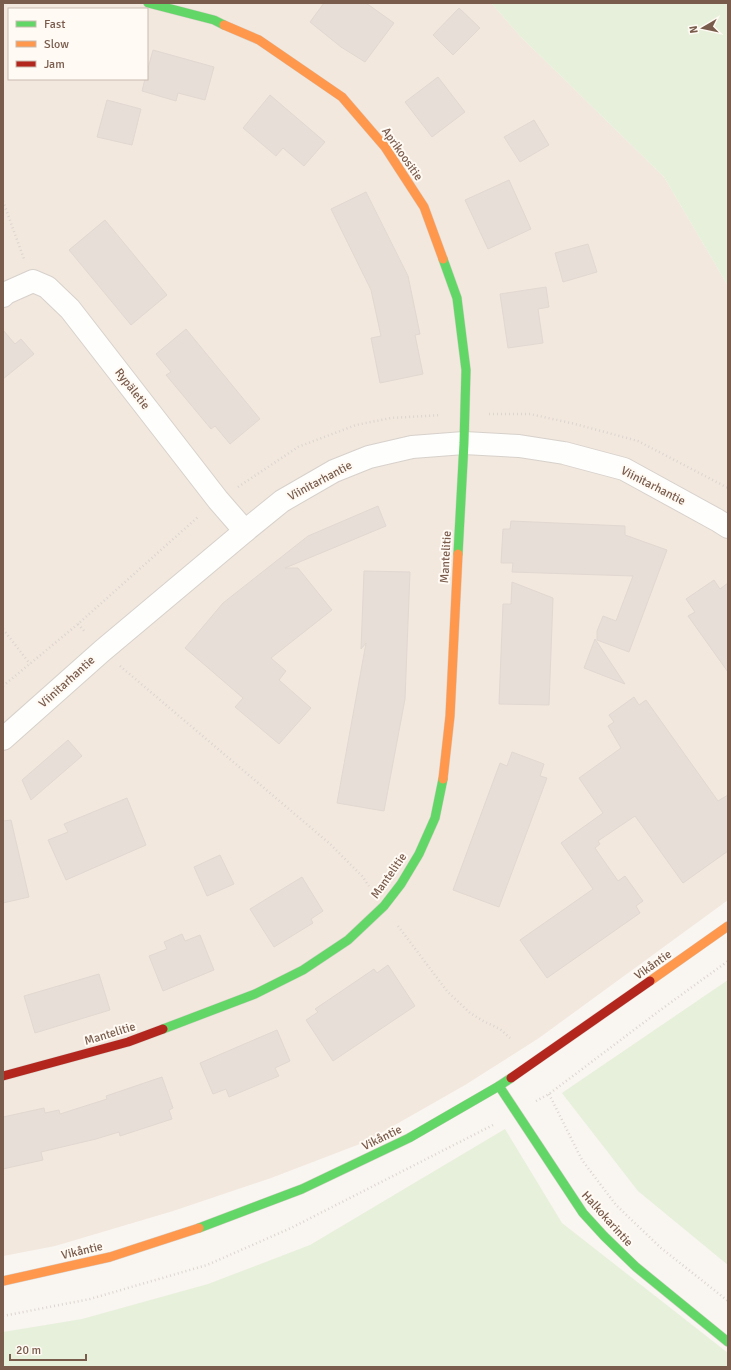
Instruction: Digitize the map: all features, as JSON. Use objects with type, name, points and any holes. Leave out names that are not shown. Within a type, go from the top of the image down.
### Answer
[{"type":"street","name":"Aprikoositie","points":[[148,3],[214,20],[259,40],[342,97],[385,147],[424,207],[457,298],[466,370],[464,443]]},
{"type":"street","points":[[3,296],[6,293],[33,281]]},
{"type":"street","name":"Rypäletie","points":[[33,281],[47,288],[70,310],[218,500],[245,531]]},
{"type":"street","name":"Viinitarhantie","points":[[3,739],[102,651],[282,501],[334,471],[369,457],[412,447],[464,443],[519,446],[564,453],[624,469],[728,527]]},
{"type":"street","name":"Mantelitie","points":[[3,1076],[128,1042],[255,994],[303,970],[348,940],[384,906],[400,884],[418,854],[435,818],[445,771],[450,709],[464,443]]},
{"type":"street","name":"Vikåntie","points":[[3,1281],[110,1256],[195,1229],[302,1189],[409,1138],[500,1086],[728,926]]},
{"type":"street","name":"Halkokarintie","points":[[500,1086],[566,1190],[583,1213],[636,1267],[728,1342]]},
{"type":"path","points":[[3,201],[33,281]]},
{"type":"path","points":[[78,624],[102,651],[329,843],[362,876],[447,991],[470,1012],[485,1022],[500,1029],[510,1038]]},
{"type":"path","points":[[3,629],[30,664]]},
{"type":"path","points":[[549,1094],[582,1160],[616,1205],[661,1248],[728,1301]]},
{"type":"shaded area","points":[[3,3],[491,3],[521,37],[664,177],[728,286],[728,900],[539,1038],[465,1085],[365,1142],[271,1178],[173,1211],[55,1246],[3,1256]]},
{"type":"green space","points":[[491,3],[728,3],[728,286],[664,177],[521,37]]},
{"type":"green space","points":[[728,980],[728,1265],[638,1191],[562,1093]]},
{"type":"green space","points":[[505,1129],[562,1223],[728,1353],[728,1367],[3,1367],[3,1332],[82,1319],[208,1284],[310,1245]]},
{"type":"building","points":[[324,3],[366,3],[394,23],[365,62],[341,47],[310,22]]},
{"type":"building","points":[[459,8],[480,28],[453,55],[433,35]]},
{"type":"building","points":[[153,50],[214,67],[205,100],[178,93],[176,101],[142,91],[145,80],[148,80],[148,68]]},
{"type":"building","points":[[438,77],[465,112],[432,137],[405,102]]},
{"type":"building","points":[[270,95],[325,142],[304,166],[283,148],[276,156],[243,128]]},
{"type":"building","points":[[107,100],[141,109],[132,145],[97,137]]},
{"type":"building","points":[[534,120],[549,145],[520,162],[504,137]]},
{"type":"building","points":[[509,180],[531,229],[488,249],[465,200]]},
{"type":"building","points":[[366,192],[408,276],[420,334],[415,335],[423,374],[380,383],[371,338],[381,336],[371,290],[331,209]]},
{"type":"building","points":[[105,220],[167,295],[131,325],[69,250]]},
{"type":"building","points":[[588,244],[597,272],[563,282],[555,253]]},
{"type":"building","points":[[546,287],[549,307],[538,309],[543,343],[508,348],[500,294]]},
{"type":"building","points":[[186,329],[260,419],[230,444],[215,426],[211,429],[166,375],[171,372],[156,354]]},
{"type":"building","points":[[3,330],[15,344],[21,339],[34,354],[3,379]]},
{"type":"building","points":[[378,506],[386,526],[285,568],[298,568],[332,610],[271,658],[286,671],[279,680],[311,708],[279,744],[235,707],[243,698],[185,648],[223,603],[308,536]]},
{"type":"building","points":[[511,521],[625,526],[625,535],[667,550],[629,652],[597,640],[597,631],[603,616],[616,621],[633,576],[512,572],[513,563],[501,563],[503,529],[510,529]]},
{"type":"building","points":[[364,571],[410,572],[405,699],[384,811],[337,803],[366,643],[361,649]]},
{"type":"building","points":[[714,580],[720,589],[728,583],[728,672],[688,616],[695,612],[686,599]]},
{"type":"building","points":[[512,582],[553,598],[549,705],[499,704],[503,604],[511,604]]},
{"type":"building","points":[[595,639],[625,684],[584,668]]},
{"type":"building","points":[[634,697],[639,705],[646,700],[718,801],[728,795],[728,851],[683,883],[635,816],[598,841],[600,844],[595,848],[618,881],[625,876],[643,901],[636,906],[640,913],[547,978],[520,940],[593,889],[561,843],[603,813],[579,778],[621,748],[608,726],[614,722],[609,715]]},
{"type":"building","points":[[68,740],[82,756],[31,800],[22,780]]},
{"type":"building","points":[[512,752],[544,764],[540,776],[547,778],[499,907],[453,890],[500,763],[507,766]]},
{"type":"building","points":[[127,798],[146,845],[66,880],[48,840],[68,832],[64,824]]},
{"type":"building","points":[[11,820],[29,897],[3,903],[3,821]]},
{"type":"building","points":[[220,855],[234,884],[207,896],[194,867]]},
{"type":"building","points":[[302,877],[323,911],[311,919],[313,923],[274,947],[250,909]]},
{"type":"building","points":[[182,934],[185,941],[200,935],[214,970],[163,991],[149,956],[167,949],[164,942]]},
{"type":"building","points":[[388,965],[415,1006],[333,1061],[306,1020],[318,1012],[315,1009],[374,969],[377,973]]},
{"type":"building","points":[[99,974],[110,1010],[35,1033],[24,996]]},
{"type":"building","points":[[277,1030],[290,1061],[275,1068],[279,1076],[229,1097],[226,1089],[213,1094],[200,1063]]},
{"type":"building","points":[[162,1077],[173,1108],[169,1110],[172,1119],[120,1136],[119,1132],[41,1152],[43,1160],[3,1169],[3,1117],[44,1108],[45,1113],[59,1110],[60,1114],[107,1099],[106,1096]]},
{"type":"traffic: fast","points":[[148,3],[214,20],[224,25]]},
{"type":"traffic: fast","points":[[443,259],[457,298],[466,370],[458,554]]},
{"type":"traffic: fast","points":[[163,1029],[255,994],[303,970],[348,940],[384,906],[401,884],[419,854],[435,818],[443,779]]},
{"type":"traffic: fast","points":[[199,1228],[302,1189],[409,1138],[511,1078]]},
{"type":"traffic: fast","points":[[499,1086],[583,1213],[636,1267],[728,1342]]},
{"type":"traffic: slow","points":[[224,25],[259,40],[342,97],[385,147],[424,207],[443,259]]},
{"type":"traffic: slow","points":[[443,779],[450,716],[458,554]]},
{"type":"traffic: slow","points":[[650,981],[728,926]]},
{"type":"traffic: slow","points":[[3,1281],[110,1257],[199,1228]]},
{"type":"traffic: jam","points":[[511,1078],[650,981]]},
{"type":"traffic: jam","points":[[3,1076],[128,1042],[163,1029]]}]
